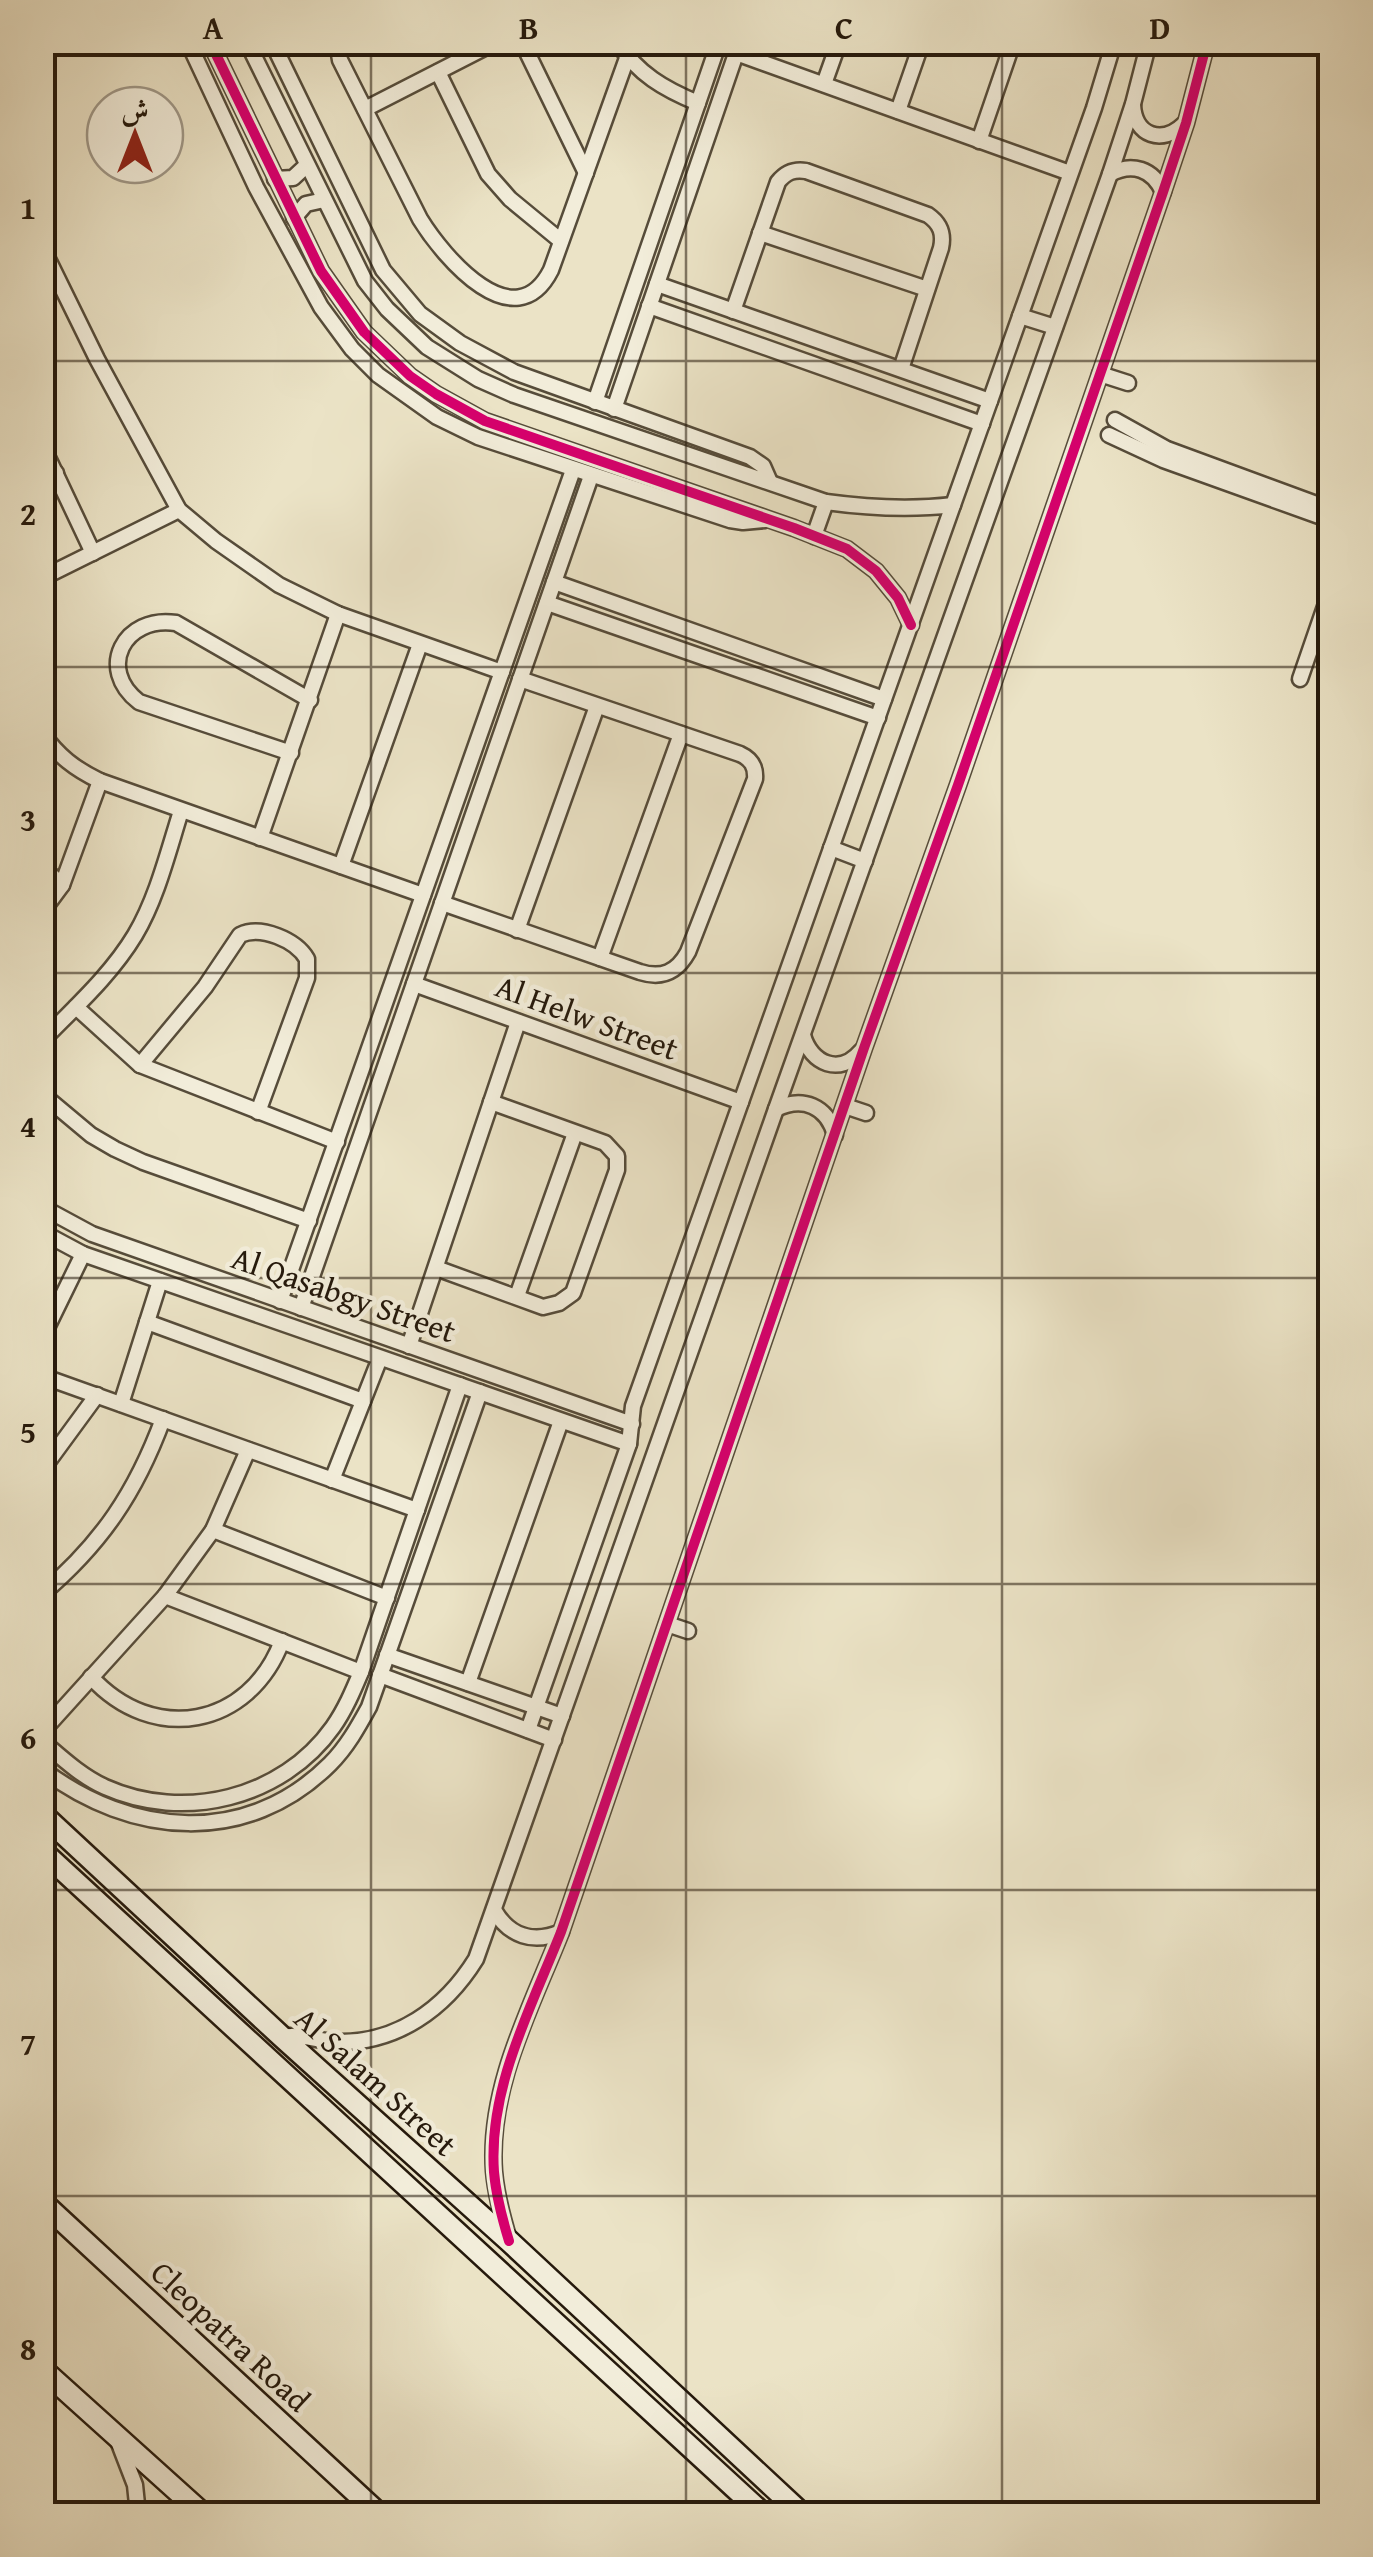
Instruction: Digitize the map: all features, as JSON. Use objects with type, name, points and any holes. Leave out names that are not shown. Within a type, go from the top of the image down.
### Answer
[{"type":"main road","name":"Al Salam Street","points":[[42,1814],[802,2514]]},
{"type":"main road","name":"Al Salam Street","points":[[42,1851],[763,2514]]},
{"type":"main road","name":"Cleopatra Road","points":[[42,2202],[379,2514]]},
{"type":"main road","points":[[519,2288],[539,2268]]},
{"type":"main road","points":[[44,2374],[202,2514]]},
{"type":"street","points":[[188,42],[256,187],[328,320],[378,375],[437,417],[502,446],[730,520],[768,519]]},
{"type":"street","points":[[210,42],[274,180],[322,271],[364,332],[410,376],[436,394],[509,430],[847,550],[876,570],[898,598],[911,625]]},
{"type":"street","points":[[272,42],[383,270],[420,314],[488,360],[523,376],[750,456],[763,466],[770,482]]},
{"type":"street","points":[[337,42],[340,60],[432,239],[448,258],[481,284],[510,299],[524,298],[545,282],[627,58]]},
{"type":"street","points":[[365,110],[496,42]]},
{"type":"street","points":[[522,42],[586,173]]},
{"type":"street","points":[[618,42],[627,58],[648,79],[698,103]]},
{"type":"street","points":[[595,402],[719,42]]},
{"type":"street","points":[[824,84],[838,42]]},
{"type":"street","points":[[898,111],[922,42]]},
{"type":"street","points":[[979,141],[1013,42]]},
{"type":"street","points":[[528,1730],[628,1444],[633,1406],[1114,42]]},
{"type":"street","points":[[282,2038],[292,2035],[324,2042],[362,2040],[402,2029],[445,2000],[476,1960],[1110,174],[1149,42]]},
{"type":"street","points":[[509,2241],[494,2172],[498,2101],[508,2067],[561,1932],[1163,192],[1207,42]]},
{"type":"street","points":[[250,44],[365,281],[406,329],[449,362],[514,395],[826,502],[914,509],[954,504]]},
{"type":"street","points":[[614,408],[738,48],[824,84],[1070,174]]},
{"type":"street","points":[[438,72],[488,174],[510,199],[561,241]]},
{"type":"street","points":[[1133,104],[1137,122],[1152,134],[1171,134],[1186,122]]},
{"type":"street","points":[[274,180],[294,178],[307,165]]},
{"type":"street","points":[[1110,174],[1120,169],[1141,169],[1158,182],[1163,192]]},
{"type":"street","points":[[733,311],[782,177],[793,170],[806,171],[928,215],[942,232],[900,370]]},
{"type":"street","points":[[672,178],[691,185]]},
{"type":"street","points":[[294,218],[306,204],[324,200]]},
{"type":"street","points":[[760,233],[928,288]]},
{"type":"street","points":[[42,247],[179,510],[280,586],[338,614],[502,672]]},
{"type":"street","points":[[657,284],[990,401]]},
{"type":"street","points":[[328,320],[344,306]]},
{"type":"street","points":[[650,306],[982,424]]},
{"type":"street","points":[[1020,316],[1055,328]]},
{"type":"street","points":[[606,371],[625,378]]},
{"type":"street","points":[[1100,374],[1128,383]]},
{"type":"street","points":[[514,395],[523,376]]},
{"type":"street","points":[[1115,420],[1167,450],[1330,508]]},
{"type":"street","points":[[502,446],[509,430]]},
{"type":"street","points":[[1109,435],[1163,460],[1330,520]]},
{"type":"street","points":[[42,445],[49,477],[93,553]]},
{"type":"street","points":[[280,1301],[573,470]]},
{"type":"street","points":[[301,1308],[591,476]]},
{"type":"street","points":[[814,536],[826,502]]},
{"type":"street","points":[[561,504],[579,510]]},
{"type":"street","points":[[42,578],[179,510]]},
{"type":"street","points":[[554,582],[884,699]]},
{"type":"street","points":[[1300,678],[1330,592]]},
{"type":"street","points":[[546,603],[878,718]]},
{"type":"street","points":[[260,838],[338,614]]},
{"type":"street","points":[[291,753],[139,702],[123,686],[118,656],[133,631],[161,621],[176,623],[310,700]]},
{"type":"street","points":[[341,866],[420,644]]},
{"type":"street","points":[[442,904],[651,976],[663,975],[682,962],[755,779],[754,766],[746,756],[520,679]]},
{"type":"street","points":[[517,930],[597,706]]},
{"type":"street","points":[[42,733],[76,769],[100,780],[424,895]]},
{"type":"street","points":[[600,958],[681,734]]},
{"type":"street","points":[[42,912],[62,884],[100,780]]},
{"type":"street","points":[[459,794],[478,800]]},
{"type":"street","points":[[42,1041],[122,955],[136,934],[182,811]]},
{"type":"street","points":[[831,848],[865,861]]},
{"type":"street","points":[[42,867],[62,884]]},
{"type":"street","points":[[140,1065],[204,989],[240,934],[257,930],[294,944],[307,959],[307,978],[258,1112]]},
{"type":"street","name":"Al Helw Street","points":[[414,984],[741,1102]]},
{"type":"street","points":[[76,1007],[140,1065],[337,1142]]},
{"type":"street","points":[[410,1346],[518,1022]]},
{"type":"street","points":[[803,1034],[807,1048],[828,1064],[842,1064],[864,1048]]},
{"type":"street","points":[[42,1094],[115,1149],[309,1221]]},
{"type":"street","points":[[436,1268],[543,1306],[560,1304],[572,1294],[612,1186],[617,1156],[604,1143],[491,1102]]},
{"type":"street","points":[[776,1108],[788,1103],[814,1105],[832,1123],[835,1136]]},
{"type":"street","points":[[845,1106],[866,1112]]},
{"type":"street","points":[[517,1296],[575,1133]]},
{"type":"street","name":"Al Qasabgy Street","points":[[42,1206],[92,1234],[632,1424]]},
{"type":"street","name":"Al Qasabgy Street","points":[[42,1232],[83,1254],[628,1444]]},
{"type":"street","points":[[44,1333],[83,1254]]},
{"type":"street","points":[[290,1274],[310,1281]]},
{"type":"street","points":[[122,1404],[160,1281]]},
{"type":"street","points":[[221,1302],[227,1283]]},
{"type":"street","points":[[147,1322],[363,1401]]},
{"type":"street","points":[[332,1480],[380,1358]]},
{"type":"street","points":[[42,1376],[417,1510]]},
{"type":"street","points":[[42,1741],[103,1786],[130,1796],[172,1803],[214,1801],[241,1794],[267,1784],[313,1750],[346,1705],[361,1672],[460,1385]]},
{"type":"street","points":[[42,1768],[98,1804],[126,1814],[182,1823],[248,1816],[293,1794],[332,1762],[353,1736],[369,1706],[480,1392]]},
{"type":"street","points":[[42,1470],[96,1395]]},
{"type":"street","points":[[578,1427],[585,1407]]},
{"type":"street","points":[[42,1594],[102,1536],[139,1477],[163,1419]]},
{"type":"street","points":[[468,1683],[561,1420]]},
{"type":"street","points":[[42,1732],[165,1596],[213,1530],[248,1450]]},
{"type":"street","points":[[213,1530],[387,1598]]},
{"type":"street","points":[[165,1596],[361,1672]]},
{"type":"street","points":[[667,1624],[688,1632]]},
{"type":"street","points":[[91,1677],[116,1700],[147,1715],[198,1717],[230,1706],[257,1686],[282,1642]]},
{"type":"street","points":[[387,1655],[562,1716]]},
{"type":"street","points":[[380,1675],[554,1740]]},
{"type":"street","points":[[494,1910],[500,1922],[522,1936],[548,1937],[561,1932]]},
{"type":"street","points":[[116,2436],[135,2485],[138,2514]]},
{"type":"street","points":[[42,2506],[52,2514]]},
{"type":"cycle path","points":[[210,42],[321,271],[364,332],[410,376],[485,421],[847,549],[876,571],[898,598],[911,625]]},
{"type":"cycle path","points":[[509,2241],[496,2189],[494,2141],[514,2049],[561,1932],[1163,192],[1207,42]]}]
